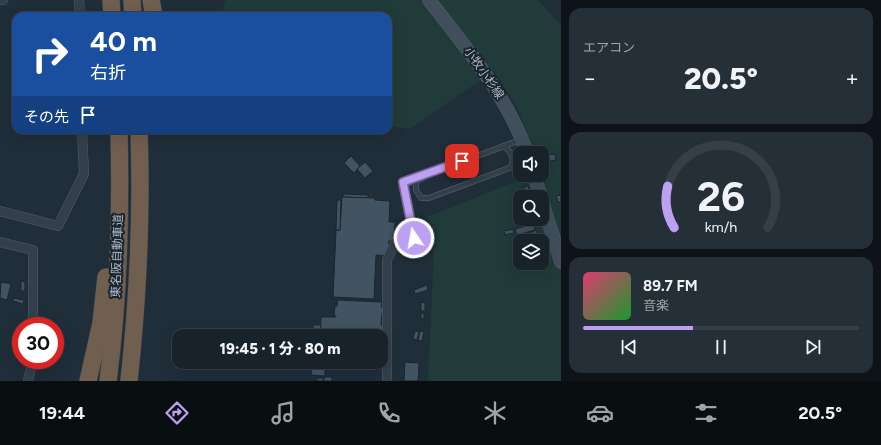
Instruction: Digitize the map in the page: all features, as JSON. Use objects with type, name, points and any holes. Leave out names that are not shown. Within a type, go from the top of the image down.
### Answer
[{"type":"highway","points":[[111,0],[112,12]]},
{"type":"highway","points":[[132,0],[133,12]]},
{"type":"highway","points":[[151,0],[153,12]]},
{"type":"highway","name":"東名阪自動車道","points":[[129,381],[138,287],[140,203],[139,134]]},
{"type":"highway","points":[[88,381],[94,361],[102,316],[119,137]]},
{"type":"highway","name":"東名阪自動車道","points":[[108,381],[112,353],[117,283],[120,213],[119,137]]},
{"type":"main road","name":"小牧小杉線","points":[[429,0],[472,55],[503,100],[524,146]]},
{"type":"main road","points":[[549,223],[561,262]]},
{"type":"street","points":[[79,0],[80,12]]},
{"type":"street","points":[[0,211],[58,226],[84,174],[82,134]]},
{"type":"street","points":[[387,381],[387,260],[394,245],[414,238],[403,182],[421,177]]},
{"type":"street","points":[[0,242],[33,250],[33,317]]},
{"type":"street","points":[[28,381],[31,369]]},
{"type":"lane","points":[[504,146],[512,155],[513,162],[511,167],[429,198],[421,198],[417,193],[415,186],[418,179],[421,177],[521,139]]},
{"type":"green space","points":[[226,0],[538,0],[561,25],[561,381],[428,381],[434,250],[426,217],[514,182],[549,182],[549,146],[532,146],[517,107],[494,71],[410,129],[392,127],[392,12],[222,12]]},
{"type":"building","points":[[555,154],[556,160],[549,161],[549,155]]},
{"type":"building","points":[[351,156],[360,166],[354,173],[344,163]]},
{"type":"building","points":[[365,162],[373,171],[365,178],[357,169]]},
{"type":"building","points":[[528,186],[529,190],[525,190],[524,187]]},
{"type":"building","points":[[343,194],[368,195],[368,198],[343,197]]},
{"type":"building","points":[[561,195],[561,202],[558,202],[556,196]]},
{"type":"building","points":[[342,197],[375,198],[375,200],[390,201],[389,222],[395,222],[394,241],[389,241],[388,256],[376,255],[374,299],[333,297],[336,230],[340,230]]},
{"type":"building","points":[[337,200],[341,200],[340,230],[336,230]]},
{"type":"building","points":[[526,226],[534,226],[535,230],[517,234],[515,229]]},
{"type":"building","points":[[513,229],[514,233],[505,235],[504,231]]},
{"type":"building","points":[[536,230],[537,234],[528,234]]},
{"type":"building","points":[[21,281],[25,282],[25,291],[21,291]]},
{"type":"building","points":[[1,282],[11,284],[7,300],[0,298]]},
{"type":"building","points":[[427,285],[428,290],[415,294],[414,290]]},
{"type":"building","points":[[13,298],[24,300],[23,304],[13,301]]},
{"type":"building","points":[[338,300],[382,302],[381,307],[386,307],[386,314],[382,313],[381,325],[387,326],[387,329],[320,329],[321,317],[336,317],[334,316],[335,306],[337,306]]},
{"type":"building","points":[[421,302],[425,303],[425,311],[421,311]]},
{"type":"building","points":[[421,313],[424,314],[424,319],[421,319]]},
{"type":"building","points":[[313,325],[321,325],[321,329],[313,329]]},
{"type":"building","points":[[415,331],[419,332],[417,340],[413,339]]},
{"type":"building","points":[[420,331],[424,332],[422,341],[418,340]]},
{"type":"building","points":[[405,362],[419,363],[418,381],[404,381]]},
{"type":"building","points":[[311,369],[325,369],[325,376],[311,375]]},
{"type":"building","points":[[324,377],[332,377],[332,381],[324,381]]},
{"type":"building","points":[[317,378],[323,378],[323,381],[317,381]]},
{"type":"route","points":[[414,238],[403,182],[421,177],[462,161]]}]
